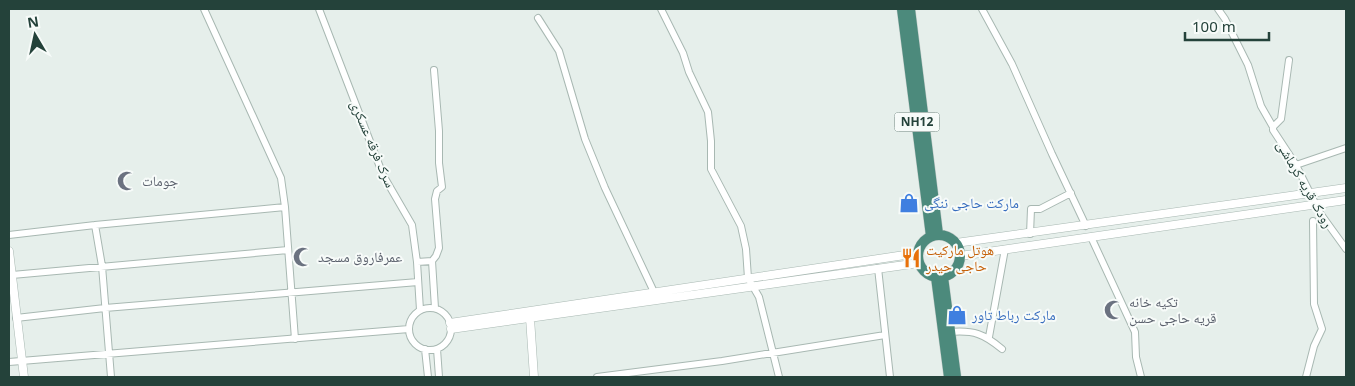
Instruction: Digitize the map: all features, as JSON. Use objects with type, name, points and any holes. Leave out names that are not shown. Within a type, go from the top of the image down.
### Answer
[{"type":"highway","name":"NH12","points":[[902,9],[934,235]]},
{"type":"highway","name":"NH12","points":[[910,9],[934,235]]},
{"type":"highway","points":[[934,235],[951,238],[956,243],[960,256],[955,270],[940,277],[924,271],[919,258],[920,245],[934,235]]},
{"type":"highway","points":[[940,277],[956,377]]},
{"type":"highway","points":[[940,277],[949,377]]},
{"type":"street","points":[[204,9],[281,178],[295,339]]},
{"type":"street","name":"سرک فرقه عسکری","points":[[319,9],[383,174],[412,225],[418,262],[420,310]]},
{"type":"street","points":[[661,9],[683,53],[708,112],[711,169],[741,226],[748,278],[759,297],[779,377]]},
{"type":"street","points":[[982,9],[1012,64],[1086,226]]},
{"type":"street","points":[[1218,9],[1225,19],[1248,66],[1261,106],[1273,126]]},
{"type":"street","points":[[538,18],[559,51],[585,138],[605,188],[654,292]]},
{"type":"street","name":"رودک قریه کرماشی","points":[[1289,60],[1281,119],[1273,126],[1273,130],[1296,165],[1316,204],[1346,249]]},
{"type":"street","points":[[434,70],[442,187],[437,191],[435,199],[439,248],[432,261],[435,308]]},
{"type":"street","points":[[1296,165],[1346,148]]},
{"type":"street","points":[[956,243],[1346,188]]},
{"type":"street","points":[[1030,234],[1030,209],[1040,209],[1070,193]]},
{"type":"street","points":[[960,256],[1346,200]]},
{"type":"street","points":[[9,235],[285,207]]},
{"type":"street","points":[[1306,377],[1314,346],[1322,329],[1314,304],[1313,221]]},
{"type":"street","points":[[95,225],[102,266],[111,377]]},
{"type":"street","points":[[1091,237],[1135,332],[1136,357],[1141,377]]},
{"type":"street","points":[[989,337],[1005,249]]},
{"type":"street","points":[[12,275],[288,250]]},
{"type":"street","points":[[9,251],[24,377]]},
{"type":"street","points":[[451,326],[748,278],[919,258]]},
{"type":"street","points":[[451,326],[530,318],[878,268],[919,258]]},
{"type":"street","points":[[418,262],[432,261]]},
{"type":"street","points":[[878,268],[890,377]]},
{"type":"street","points":[[16,318],[105,308],[418,282]]},
{"type":"street","points":[[435,308],[444,314],[451,326],[447,341],[436,348],[425,349],[415,343],[409,329],[412,318],[420,310],[435,308]]},
{"type":"street","points":[[530,318],[534,377]]},
{"type":"street","points":[[9,362],[409,329]]},
{"type":"street","points":[[950,332],[968,330],[989,337],[1002,349]]},
{"type":"street","points":[[597,377],[885,335]]},
{"type":"street","points":[[436,348],[440,377]]},
{"type":"street","points":[[425,349],[428,377]]},
{"type":"place","name":"جومات","points":[[127,181]]},
{"type":"place","name":"مارکت حاجی ننگی","points":[[909,203]]},
{"type":"place","name":"عمرفاروق مسجد","points":[[303,257]]},
{"type":"place","name":"هوتل مارکیت حاجی حیدر","points":[[911,258]]},
{"type":"place","name":"تکیه خانه قریه حاجی حسن","points":[[1114,310]]},
{"type":"place","name":"مارکت رباط تاور","points":[[957,315]]}]
